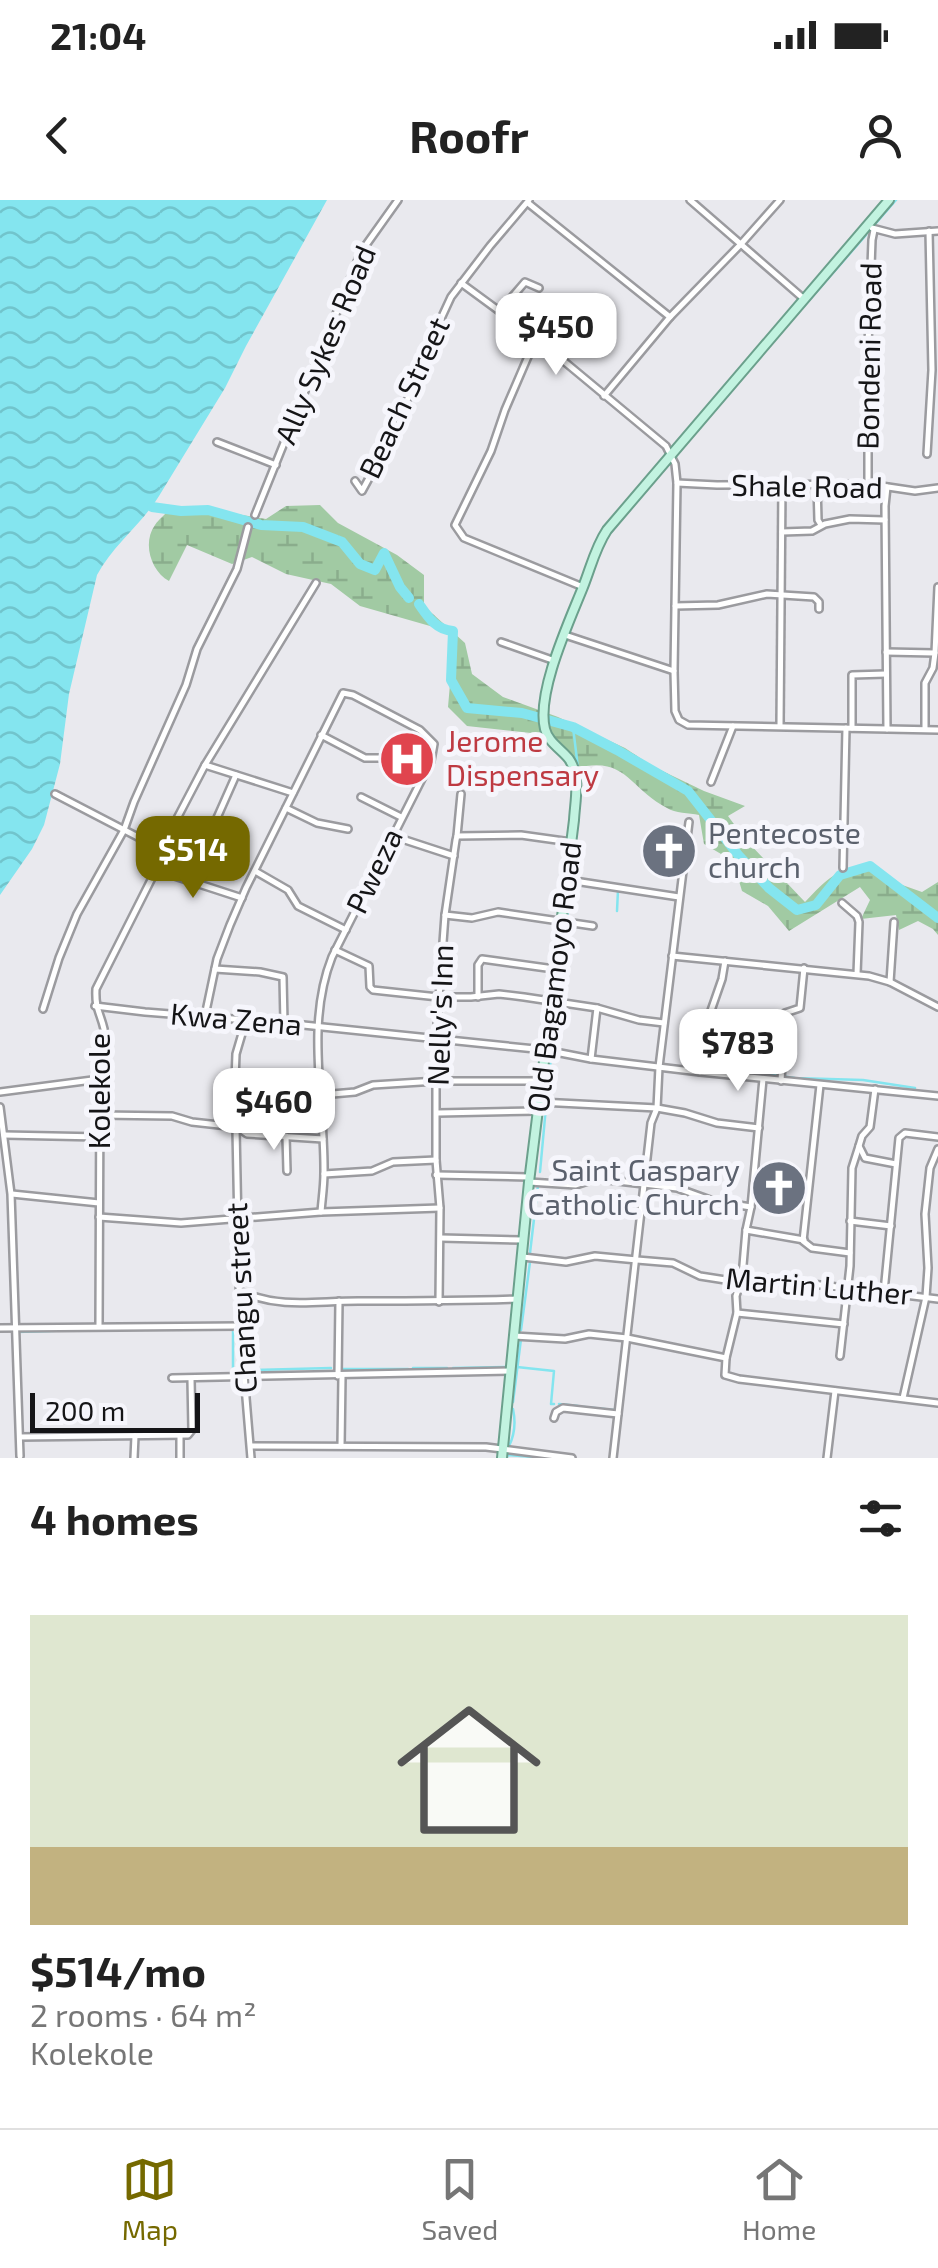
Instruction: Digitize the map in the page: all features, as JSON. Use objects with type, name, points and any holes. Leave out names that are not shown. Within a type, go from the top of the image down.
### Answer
[{"type":"main road","name":"Old Bagamoyo Road","points":[[503,1454],[576,782],[573,767],[544,728],[555,661],[594,552],[607,530],[804,300],[871,228],[889,200]]},
{"type":"street","name":"Ally Sykes Road","points":[[255,515],[361,252],[398,200]]},
{"type":"street","points":[[690,200],[804,300]]},
{"type":"street","points":[[604,396],[670,317],[780,200]]},
{"type":"street","points":[[527,201],[670,317]]},
{"type":"street","name":"Beach Street","points":[[355,481],[362,491],[390,440],[452,297],[527,201]]},
{"type":"street","points":[[871,228],[896,234],[938,231]]},
{"type":"street","name":"Bondeni Road","points":[[868,484],[871,228]]},
{"type":"street","points":[[927,454],[935,372],[929,232]]},
{"type":"street","points":[[500,310],[525,282],[539,288]]},
{"type":"street","points":[[461,283],[536,338],[672,454],[677,483],[674,671],[679,720],[688,725],[938,730]]},
{"type":"street","points":[[536,338],[491,452],[455,525],[464,538],[583,587]]},
{"type":"street","points":[[216,442],[276,465]]},
{"type":"street","name":"Shale Road","points":[[677,483],[868,484],[915,491],[938,488]]},
{"type":"street","points":[[780,726],[782,484]]},
{"type":"street","points":[[817,485],[821,526]]},
{"type":"street","points":[[887,487],[887,729]]},
{"type":"street","points":[[782,532],[812,530],[850,519],[885,520]]},
{"type":"street","points":[[43,1008],[76,914],[124,830],[186,685],[196,649],[237,569],[248,527]]},
{"type":"street","name":"Kolekole","points":[[99,1326],[100,1079],[105,1039],[95,1006],[96,989],[205,764],[316,583]]},
{"type":"street","points":[[925,729],[926,683],[935,652],[938,587]]},
{"type":"street","points":[[675,606],[708,606],[750,596],[781,595],[814,597],[819,602],[818,609]]},
{"type":"street","points":[[565,636],[674,671]]},
{"type":"street","points":[[501,642],[555,661]]},
{"type":"street","points":[[886,652],[935,652]]},
{"type":"street","points":[[843,868],[852,675],[887,674]]},
{"type":"street","name":"Pweza","points":[[321,734],[343,693],[405,722],[434,744],[423,776],[322,982],[318,1027],[324,1174],[321,1212]]},
{"type":"street","points":[[711,782],[733,726]]},
{"type":"street","points":[[205,1016],[230,925],[321,734],[365,758],[388,758],[423,776]]},
{"type":"street","points":[[205,764],[293,793]]},
{"type":"street","points":[[189,881],[236,774]]},
{"type":"street","points":[[54,794],[161,849]]},
{"type":"street","name":"Nelly's Inn","points":[[439,1302],[436,1039],[445,916],[462,794]]},
{"type":"street","points":[[361,797],[401,817]]},
{"type":"street","points":[[286,808],[317,823],[348,829]]},
{"type":"street","points":[[613,1458],[650,1123],[656,1108],[689,822]]},
{"type":"street","points":[[457,836],[522,835],[571,842]]},
{"type":"street","points":[[394,836],[454,856]]},
{"type":"street","points":[[156,870],[242,898]]},
{"type":"street","points":[[255,871],[288,890],[298,906],[346,930]]},
{"type":"street","points":[[566,880],[679,897]]},
{"type":"street","points":[[842,903],[859,922],[856,974]]},
{"type":"street","points":[[445,916],[472,918],[498,912],[593,926]]},
{"type":"street","points":[[890,982],[894,922]]},
{"type":"street","points":[[336,950],[369,966],[373,990],[438,997],[499,994],[598,1008],[665,1023]]},
{"type":"street","points":[[672,956],[856,974],[890,982],[937,1005]]},
{"type":"street","points":[[478,996],[478,965],[482,959],[556,969]]},
{"type":"street","points":[[700,1072],[709,1013],[718,995],[725,961]]},
{"type":"street","points":[[780,1081],[785,1014],[800,1008],[804,968]]},
{"type":"street","points":[[215,969],[283,976],[284,1022]]},
{"type":"street","name":"Kwa Zena","points":[[95,1006],[436,1039]]},
{"type":"street","points":[[591,1059],[598,1008]]},
{"type":"street","name":"Changu street","points":[[246,1020],[236,1054],[235,1080],[240,1326],[251,1458]]},
{"type":"street","points":[[436,1039],[700,1072],[938,1096]]},
{"type":"street","points":[[0,1092],[100,1079]]},
{"type":"street","points":[[763,1079],[742,1277],[725,1373],[729,1377],[938,1403]]},
{"type":"street","points":[[320,1095],[355,1092],[373,1085],[542,1080]]},
{"type":"street","points":[[820,1084],[804,1240],[812,1248],[850,1253]]},
{"type":"street","points":[[840,1356],[850,1253],[852,1168],[862,1136],[870,1128],[875,1090]]},
{"type":"street","points":[[0,1107],[11,1194],[20,1456]]},
{"type":"street","points":[[438,1112],[539,1107],[656,1108],[759,1128]]},
{"type":"street","points":[[100,1115],[172,1116],[237,1128],[248,1134],[323,1138]]},
{"type":"street","points":[[884,1292],[898,1141],[902,1134],[938,1137]]},
{"type":"street","points":[[4,1135],[100,1137]]},
{"type":"street","points":[[286,1136],[286,1171]]},
{"type":"street","points":[[858,1146],[865,1158],[897,1164]]},
{"type":"street","points":[[903,1398],[926,1297],[924,1214],[938,1148]]},
{"type":"street","points":[[324,1174],[372,1170],[393,1162],[436,1160]]},
{"type":"street","points":[[436,1175],[576,1185],[600,1179],[677,1188],[713,1201],[751,1207]]},
{"type":"street","points":[[11,1194],[99,1203]]},
{"type":"street","points":[[99,1217],[180,1223],[440,1208]]},
{"type":"street","points":[[850,1221],[891,1226]]},
{"type":"street","points":[[746,1230],[804,1240]]},
{"type":"street","points":[[441,1238],[525,1240]]},
{"type":"street","name":"Martin Luther","points":[[523,1256],[566,1262],[595,1256],[637,1260],[673,1264],[700,1276],[732,1281],[742,1277],[938,1298]]},
{"type":"street","points":[[241,1292],[266,1302],[304,1304],[519,1298]]},
{"type":"street","points":[[339,1301],[340,1446]]},
{"type":"street","points":[[737,1314],[844,1324]]},
{"type":"street","points":[[0,1328],[240,1326]]},
{"type":"street","points":[[514,1336],[566,1339],[589,1334],[726,1358]]},
{"type":"street","points":[[172,1378],[511,1372]]},
{"type":"street","points":[[20,1437],[188,1435],[192,1430],[190,1379]]},
{"type":"street","points":[[827,1458],[835,1391]]},
{"type":"street","points":[[554,1418],[563,1408],[618,1414]]},
{"type":"street","points":[[134,1458],[135,1436]]},
{"type":"street","points":[[180,1436],[180,1458]]},
{"type":"street","points":[[251,1446],[486,1447],[503,1454],[572,1458]]},
{"type":"green space","points":[[320,505],[338,523],[397,555],[424,575],[424,606],[465,643],[472,674],[503,697],[558,717],[704,791],[745,806],[728,816],[805,902],[833,876],[868,864],[891,881],[922,892],[938,882],[938,935],[918,921],[899,930],[896,915],[861,919],[870,900],[860,887],[789,931],[768,906],[742,891],[733,861],[704,844],[699,815],[667,808],[616,770],[605,766],[574,769],[553,742],[531,733],[467,726],[448,707],[454,638],[451,632],[360,606],[331,584],[286,574],[252,557],[232,564],[187,545],[169,581],[157,571],[150,556],[151,532],[172,507],[266,519],[286,506]]},
{"type":"water","points":[[0,200],[327,200],[225,388],[159,496],[97,575],[69,694],[60,764],[44,825],[0,895]]},
{"type":"waterway","points":[[870,230],[896,200]]},
{"type":"waterway","points":[[777,337],[866,235]]},
{"type":"waterway","points":[[714,411],[735,387]]},
{"type":"waterway","points":[[152,507],[208,510],[261,525],[303,527],[342,542],[360,564],[375,570],[384,553],[409,598]]},
{"type":"waterway","points":[[607,537],[624,516]]},
{"type":"waterway","points":[[419,604],[437,625],[453,631],[451,680],[467,708],[522,713],[573,727],[688,791],[739,856],[797,910],[816,905],[840,875],[870,866],[938,918]]},
{"type":"waterway","points":[[573,727],[578,768]]},
{"type":"waterway","points":[[578,814],[580,801]]},
{"type":"waterway","points":[[574,852],[577,829]]},
{"type":"waterway","points":[[573,875],[574,859]]},
{"type":"waterway","points":[[573,878],[606,883]]},
{"type":"waterway","points":[[567,919],[572,884],[618,890],[617,911]]},
{"type":"waterway","points":[[564,939],[566,926]]},
{"type":"waterway","points":[[558,988],[563,947]]},
{"type":"waterway","points":[[553,1044],[558,995]]},
{"type":"waterway","points":[[549,1078],[551,1056]]},
{"type":"waterway","points":[[704,1066],[915,1088]]},
{"type":"waterway","points":[[540,1172],[548,1085]]},
{"type":"waterway","points":[[530,1253],[538,1185]]},
{"type":"waterway","points":[[521,1330],[530,1262]]},
{"type":"waterway","points":[[233,1329],[233,1368]]},
{"type":"waterway","points":[[17,1332],[79,1330]]},
{"type":"waterway","points":[[513,1402],[521,1339]]},
{"type":"waterway","points":[[453,1368],[505,1367]]},
{"type":"waterway","points":[[517,1367],[554,1371],[554,1404]]},
{"type":"waterway","points":[[253,1370],[331,1368]]},
{"type":"waterway","points":[[413,1368],[447,1368]]},
{"type":"waterway","points":[[340,1369],[408,1369]]},
{"type":"waterway","points":[[559,1404],[578,1406]]},
{"type":"waterway","points":[[584,1407],[614,1410]]},
{"type":"waterway","points":[[509,1446],[514,1428],[513,1409]]},
{"type":"waterway","points":[[507,1458],[546,1458]]},
{"type":"place","name":"Jerome Dispensary","points":[[407,759]]},
{"type":"place","name":"Pentecoste church","points":[[669,851]]},
{"type":"place","name":"Saint Gaspary Catholic Church","points":[[779,1188]]}]
